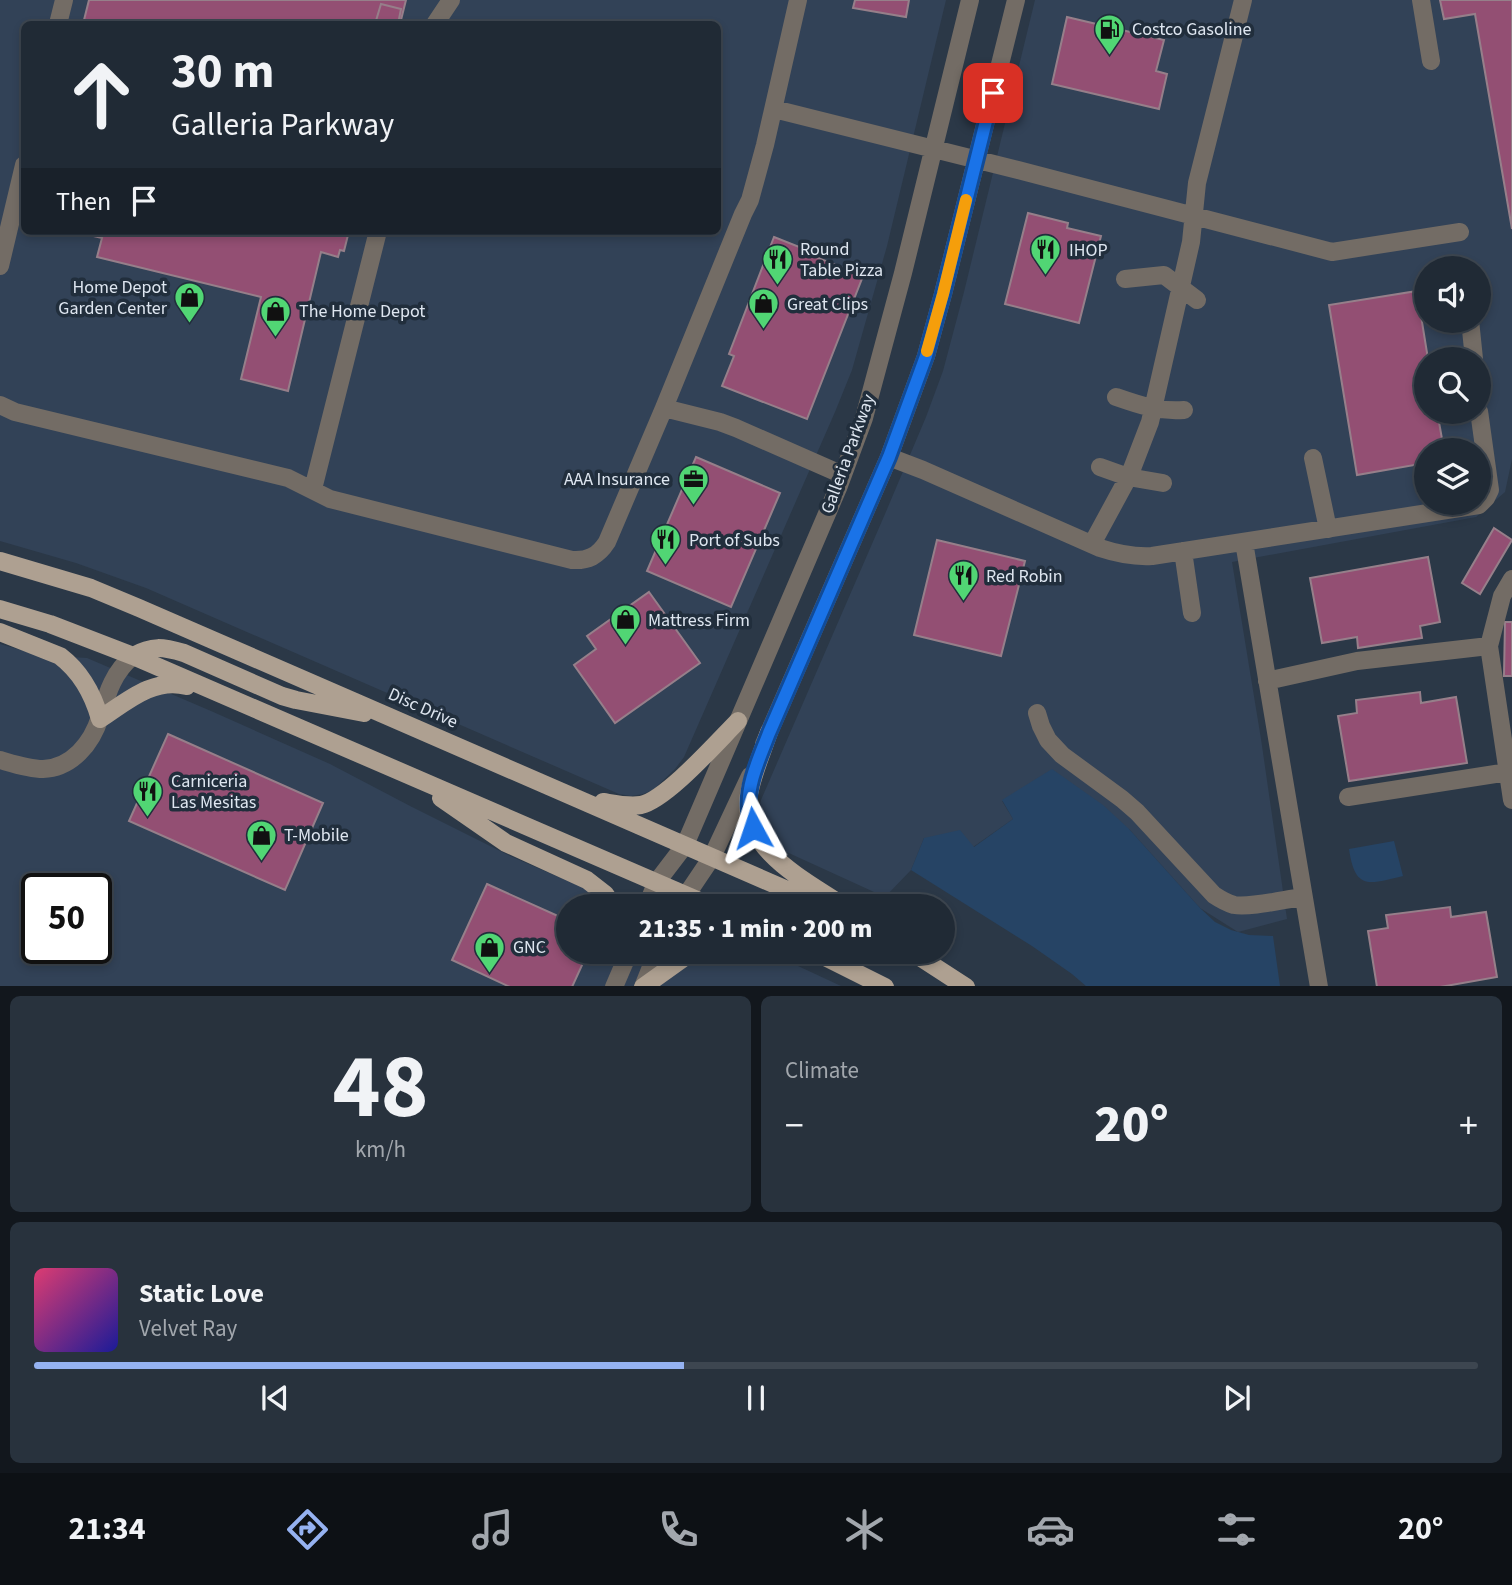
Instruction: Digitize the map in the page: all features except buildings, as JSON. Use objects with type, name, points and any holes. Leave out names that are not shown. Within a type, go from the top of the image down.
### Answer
[{"type":"main road","name":"Disc Drive","points":[[0,561],[91,588],[797,894]]},
{"type":"main road","points":[[0,610],[50,624],[133,656],[656,883],[672,894]]},
{"type":"main road","points":[[0,632],[60,656],[68,662],[88,687],[100,719],[152,687],[166,684],[182,684],[224,696]]},
{"type":"main road","points":[[133,656],[145,649],[171,649],[289,698],[397,720]]},
{"type":"main road","points":[[572,796],[621,805],[638,806],[647,803],[660,796],[683,776],[738,721]]},
{"type":"main road","points":[[769,733],[749,796],[748,812],[753,828],[772,856],[826,894]]},
{"type":"main road","points":[[409,776],[506,844],[587,880],[604,894]]},
{"type":"main road","points":[[643,986],[675,964]]},
{"type":"main road","points":[[840,964],[885,986]]},
{"type":"main road","points":[[931,964],[966,986]]},
{"type":"street","points":[[59,21],[64,0]]},
{"type":"street","points":[[437,21],[451,0]]},
{"type":"street","points":[[0,405],[15,412],[288,478],[330,499],[572,560],[592,558],[607,542],[750,200],[774,109],[798,0]]},
{"type":"street","name":"Galleria Parkway","points":[[652,894],[656,883],[685,845],[843,475],[864,418],[903,273],[970,0]]},
{"type":"street","name":"Galleria Parkway","points":[[687,894],[712,857],[736,808],[889,457],[926,356],[1016,0]]},
{"type":"street","points":[[1092,544],[1128,477],[1153,409],[1191,242],[1197,183],[1243,0]]},
{"type":"street","points":[[1421,0],[1431,61]]},
{"type":"street","points":[[774,109],[1332,252],[1460,232]]},
{"type":"street","points":[[0,266],[21,178]]},
{"type":"street","points":[[313,489],[377,235]]},
{"type":"street","points":[[1125,279],[1164,275],[1197,300]]},
{"type":"street","points":[[1116,397],[1153,409],[1184,410]]},
{"type":"street","points":[[664,408],[728,425],[843,475]]},
{"type":"street","points":[[889,457],[1092,544],[1135,557],[1479,505],[1490,490],[1481,424]]},
{"type":"street","points":[[1313,458],[1328,529]]},
{"type":"street","points":[[1100,467],[1128,477],[1163,483]]},
{"type":"street","points":[[1244,542],[1319,986]]},
{"type":"street","points":[[1183,551],[1192,613]]},
{"type":"street","points":[[1512,579],[1502,596],[1489,646],[1506,720],[1512,800]]},
{"type":"street","points":[[1267,681],[1357,661],[1489,646]]},
{"type":"street","points":[[0,761],[45,769],[62,765],[83,750],[100,719],[117,672],[124,662],[133,656]]},
{"type":"street","points":[[1037,713],[1048,740],[1062,755],[1137,812],[1214,895],[1236,905],[1247,906],[1303,897]]},
{"type":"street","points":[[1348,797],[1508,772]]},
{"type":"street","points":[[614,986],[623,964]]},
{"type":"street","points":[[643,986],[652,964]]},
{"type":"shaded area","points":[[0,0],[946,0],[887,246],[852,370],[684,757],[653,790],[631,796],[619,794],[146,588],[76,563],[0,541]]},
{"type":"shaded area","points":[[1035,0],[1512,0],[1512,459],[1505,492],[1491,504],[1491,438],[1414,438],[1414,515],[1478,515],[1476,517],[1232,562],[1287,919],[1238,932],[1200,908],[1129,829],[1002,801],[1013,819],[973,847],[924,838],[911,870],[888,894],[878,894],[780,849],[767,837],[758,813],[761,800],[885,514],[943,371]]},
{"type":"shaded area","points":[[0,644],[38,655],[87,658],[330,764],[510,856],[598,894],[556,894],[556,964],[794,964],[841,986],[0,986]]},
{"type":"shaded area","points":[[1052,769],[1103,805],[1129,829],[1215,922],[1249,935],[1273,936],[1280,986],[1086,986],[1032,946],[955,898],[955,894],[949,894],[911,870],[924,838],[960,830],[974,847],[1013,819],[1002,800]]},
{"type":"shaded area","points":[[1394,841],[1403,876],[1373,882],[1360,878],[1355,872],[1349,849]]},
{"type":"slow traffic","points":[[927,351],[966,200]]},
{"type":"place","name":"Costco Gasoline","points":[[1109,56]]},
{"type":"place","name":"IHOP","points":[[1046,277]]},
{"type":"place","name":"Round Table Pizza","points":[[777,286]]},
{"type":"place","name":"Home Depot Garden Center","points":[[190,324]]},
{"type":"place","name":"Great Clips","points":[[764,331]]},
{"type":"place","name":"The Home Depot","points":[[276,338]]},
{"type":"place","name":"AAA Insurance","points":[[693,506]]},
{"type":"place","name":"Port of Subs","points":[[666,567]]},
{"type":"place","name":"Red Robin","points":[[963,603]]},
{"type":"place","name":"Mattress Firm","points":[[625,647]]},
{"type":"place","name":"Carniceria Las Mesitas","points":[[148,818]]},
{"type":"place","name":"T-Mobile","points":[[261,862]]},
{"type":"place","name":"GNC","points":[[490,974]]},
{"type":"route","points":[[753,828],[748,812],[749,796],[769,733],[889,457],[926,356],[993,93]]}]
